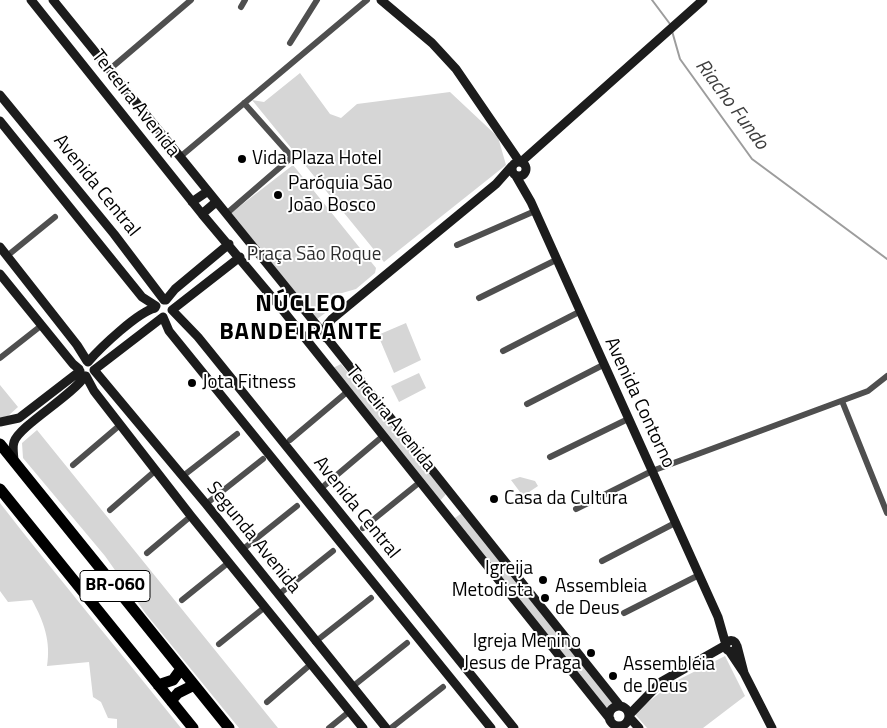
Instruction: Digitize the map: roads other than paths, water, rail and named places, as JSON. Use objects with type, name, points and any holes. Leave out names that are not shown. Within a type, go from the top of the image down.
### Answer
[{"type":"highway","name":"BR-060","points":[[0,444],[229,728]]},
{"type":"highway","name":"BR-060","points":[[0,489],[193,728]]},
{"type":"highway","points":[[158,685],[172,680],[181,669]]},
{"type":"highway","points":[[171,701],[178,692],[194,685]]},
{"type":"street","name":"Terceira Avenida","points":[[31,0],[192,202],[229,244],[613,725]]},
{"type":"street","name":"Terceira Avenida","points":[[53,0],[315,323],[639,728]]},
{"type":"street","points":[[93,77],[102,74],[191,0]]},
{"type":"street","points":[[240,7],[246,0]]},
{"type":"street","points":[[290,43],[317,0]]},
{"type":"street","points":[[180,157],[367,0]]},
{"type":"street","points":[[371,0],[380,0]]},
{"type":"street","name":"Avenida Contorno","points":[[380,0],[440,50],[466,82],[507,142],[556,260],[730,647],[772,728]]},
{"type":"street","points":[[316,354],[324,354],[329,341],[328,325],[332,319],[496,184],[519,168],[703,0]]},
{"type":"street","points":[[103,89],[107,83],[117,79]]},
{"type":"street","name":"Avenida Central","points":[[0,95],[114,234],[165,300]]},
{"type":"street","points":[[226,214],[292,158],[244,102]]},
{"type":"street","name":"Avenida Central","points":[[0,121],[142,297],[156,307]]},
{"type":"street","points":[[192,202],[208,191]]},
{"type":"street","points":[[202,214],[216,202]]},
{"type":"street","points":[[457,245],[533,206]]},
{"type":"street","points":[[7,256],[55,217]]},
{"type":"street","points":[[100,244],[108,243],[114,234]]},
{"type":"street","points":[[14,462],[14,440],[77,386],[82,373],[82,364],[88,362],[101,348],[143,312],[156,307],[165,300],[175,288],[229,244]]},
{"type":"street","points":[[0,248],[77,345],[88,362],[93,365],[94,370]]},
{"type":"street","points":[[220,253],[231,266]]},
{"type":"street","points":[[82,373],[90,376],[94,370],[163,316],[167,316],[172,310],[240,258]]},
{"type":"street","points":[[479,298],[556,260]]},
{"type":"street","name":"Segunda Avenida","points":[[1,278],[82,373],[155,472],[363,728]]},
{"type":"street","points":[[165,300],[171,303],[172,310]]},
{"type":"street","points":[[156,307],[157,313],[163,316]]},
{"type":"street","name":"Avenida Central","points":[[172,310],[198,337],[287,444],[419,612],[514,728]]},
{"type":"street","points":[[502,350],[579,312]]},
{"type":"street","name":"Avenida Central","points":[[163,316],[170,330],[267,456],[277,462],[492,728]]},
{"type":"street","points":[[315,323],[332,319]]},
{"type":"street","points":[[0,358],[42,324]]},
{"type":"street","points":[[329,370],[331,362],[340,356]]},
{"type":"street","points":[[527,404],[603,364]]},
{"type":"street","name":"Segunda Avenida","points":[[94,370],[206,504],[386,728]]},
{"type":"street","points":[[0,422],[19,418],[82,373]]},
{"type":"street","points":[[576,509],[652,471],[842,402],[877,386],[887,376]]},
{"type":"street","points":[[206,504],[267,456],[287,444],[347,392]]},
{"type":"street","points":[[842,402],[887,514]]},
{"type":"street","points":[[34,407],[41,416]]},
{"type":"street","points":[[550,457],[628,419]]},
{"type":"street","points":[[73,465],[120,425]]},
{"type":"street","points":[[183,476],[237,434]]},
{"type":"street","points":[[325,484],[383,436]]},
{"type":"street","points":[[277,462],[287,444]]},
{"type":"street","points":[[110,510],[155,472]]},
{"type":"street","points":[[363,528],[420,482]]},
{"type":"street","points":[[176,498],[191,487]]},
{"type":"street","points":[[184,507],[199,496]]},
{"type":"street","points":[[439,506],[446,503],[452,496]]},
{"type":"street","points":[[242,550],[298,506]]},
{"type":"street","points":[[450,520],[455,512],[463,509]]},
{"type":"street","points":[[147,553],[191,516]]},
{"type":"street","points":[[602,561],[674,523]]},
{"type":"street","points":[[278,595],[333,551]]},
{"type":"street","points":[[182,600],[228,563]]},
{"type":"street","points":[[624,613],[699,575]]},
{"type":"street","points":[[315,642],[371,598]]},
{"type":"street","points":[[397,611],[407,608],[411,600]]},
{"type":"street","points":[[219,644],[266,607]]},
{"type":"street","points":[[409,626],[410,618],[419,612]]},
{"type":"street","points":[[339,698],[342,689],[352,687],[407,643]]},
{"type":"street","points":[[626,712],[612,710],[613,725],[624,725],[626,712],[670,676],[730,647]]},
{"type":"street","points":[[267,702],[311,664]]},
{"type":"street","points":[[329,686],[339,681],[342,675]]},
{"type":"street","points":[[391,728],[443,688]]},
{"type":"street","points":[[329,728],[350,711]]},
{"type":"waterway","name":"Riacho Fundo","points":[[652,0],[670,24]]},
{"type":"waterway","name":"Riacho Fundo","points":[[672,31],[680,59],[752,159],[887,259]]},
{"type":"place","name":"Vida Plaza Hotel","points":[[242,159]]},
{"type":"place","name":"Paróquia São João Bosco","points":[[278,195]]},
{"type":"place","name":"Jota Fitness","points":[[192,383]]},
{"type":"place","name":"Casa da Cultura","points":[[494,499]]},
{"type":"place","name":"Igreija Metodista","points":[[543,580]]},
{"type":"place","name":"Assembleia de Deus","points":[[545,598]]},
{"type":"place","name":"Igreja Menino Jesus de Praga","points":[[591,653]]},
{"type":"place","name":"Assembléia de Deus","points":[[613,676]]},
{"type":"district","name":"NÚCLEO BANDEIRANTE","points":[[301,319]]},
{"type":"park label","name":"Praça São Roque","points":[[314,255]]}]
